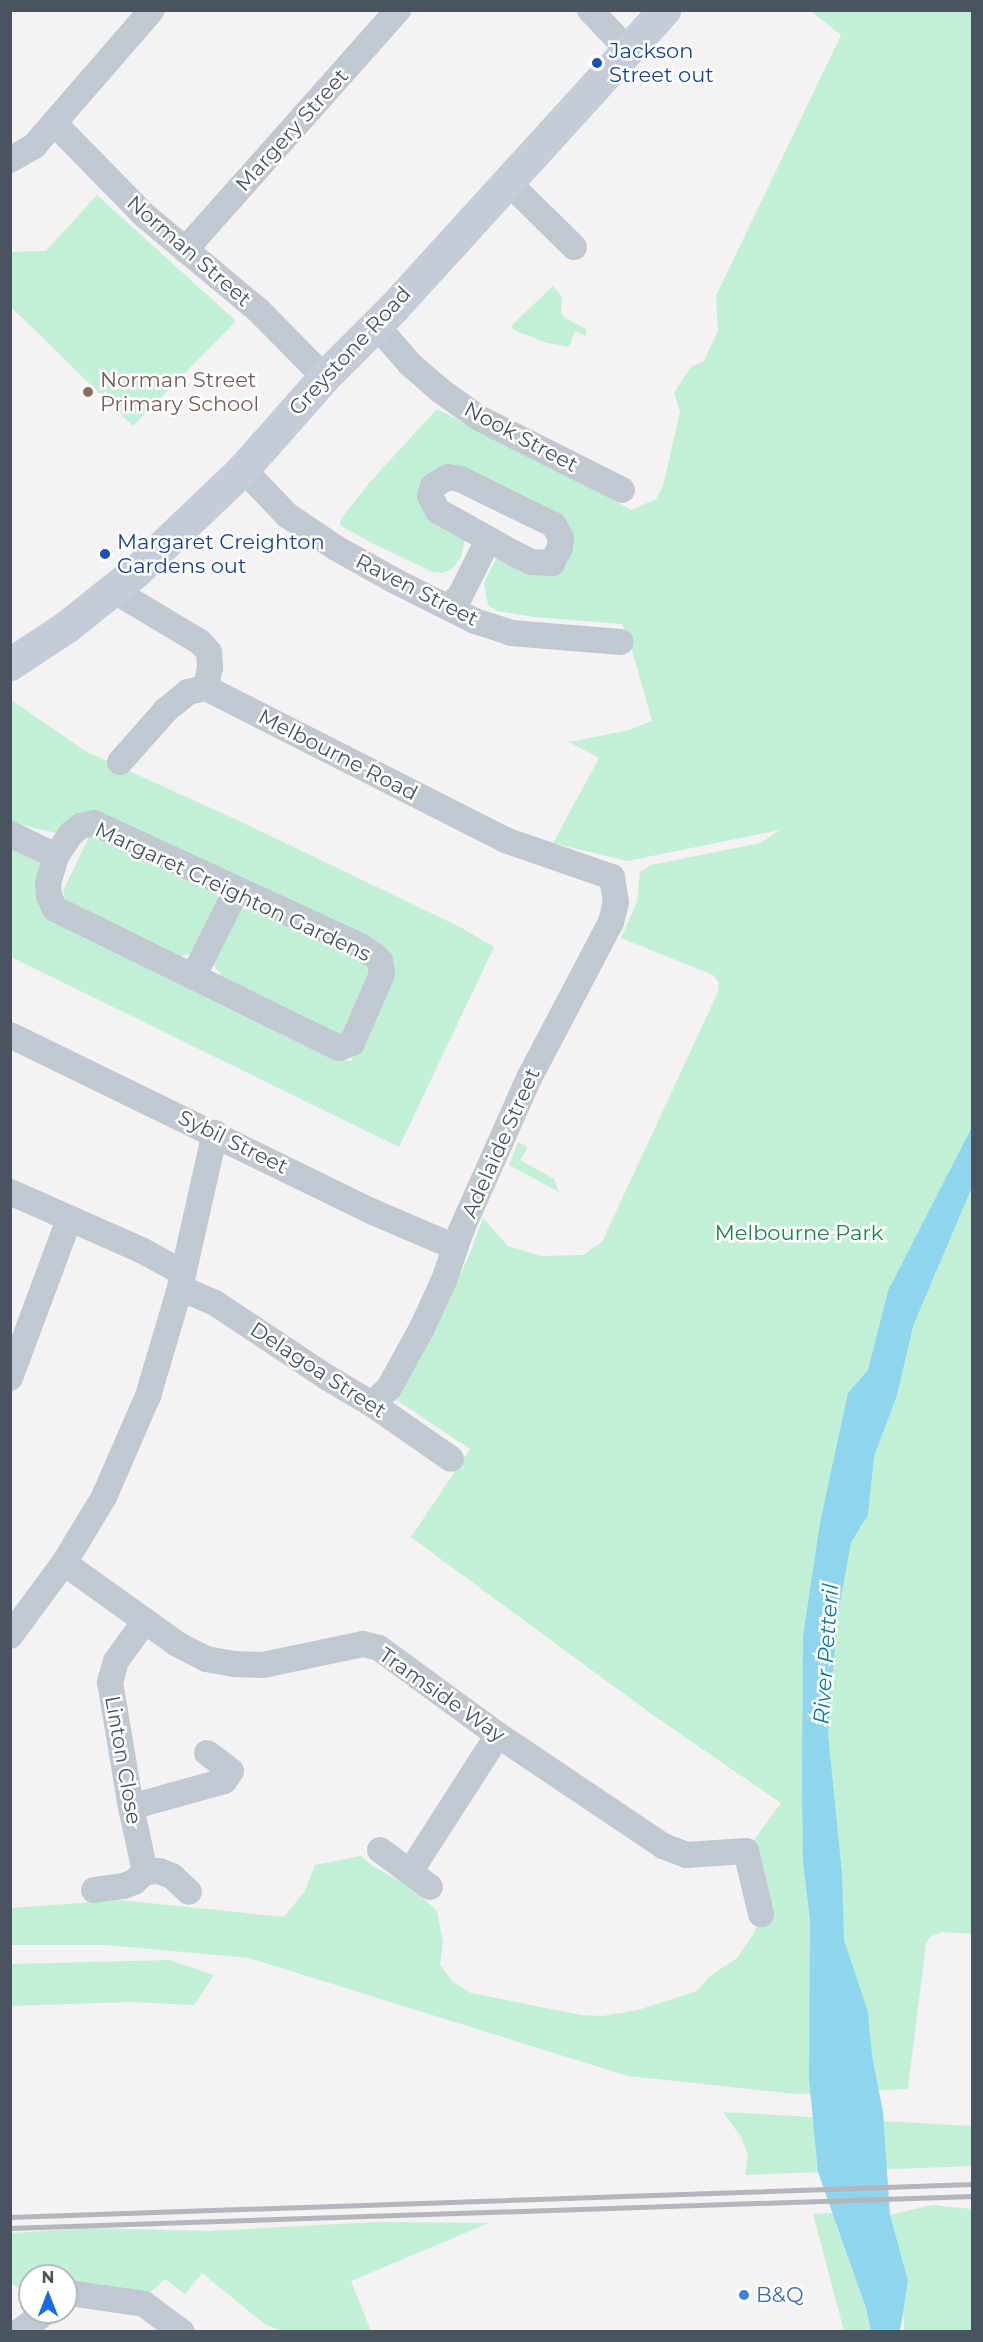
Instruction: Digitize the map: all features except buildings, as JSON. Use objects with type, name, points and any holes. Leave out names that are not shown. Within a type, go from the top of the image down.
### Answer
[{"type":"street","points":[[10,160],[34,146],[55,124],[153,10]]},
{"type":"street","name":"Margery Street","points":[[185,250],[398,10]]},
{"type":"street","points":[[590,10],[628,50]]},
{"type":"street","name":"Greystone Road","points":[[10,664],[42,645],[113,590],[170,541],[243,469],[324,377],[376,325],[664,10]]},
{"type":"street","name":"Norman Street","points":[[55,124],[144,215],[258,310],[324,377]]},
{"type":"street","points":[[507,181],[574,247]]},
{"type":"street","name":"Nook Street","points":[[376,325],[410,364],[441,391],[479,418],[622,490]]},
{"type":"street","name":"Raven Street","points":[[243,469],[287,515],[395,581],[475,621],[511,633],[560,639],[621,642]]},
{"type":"street","points":[[448,477],[460,479],[554,525],[561,538],[558,554],[552,562],[544,564],[531,562],[488,540],[438,511],[430,496],[433,486],[448,477]]},
{"type":"street","points":[[448,607],[460,596],[488,540]]},
{"type":"street","points":[[113,590],[200,642],[209,652],[210,666],[206,688],[188,692],[166,710],[120,762]]},
{"type":"street","name":"Melbourne Road","points":[[206,688],[505,840],[612,877]]},
{"type":"street","name":"Margaret Creighton Gardens","points":[[94,823],[360,946],[380,962],[382,974],[352,1043],[339,1048],[55,909],[48,883],[56,856],[71,834],[81,826],[94,823]]},
{"type":"street","points":[[10,834],[56,856]]},
{"type":"street","name":"Adelaide Street","points":[[372,1404],[389,1388],[444,1280],[455,1247],[538,1060],[610,921],[616,902],[612,877]]},
{"type":"street","points":[[193,977],[237,889]]},
{"type":"street","name":"Sybil Street","points":[[10,1035],[373,1212],[455,1247]]},
{"type":"street","points":[[10,1636],[64,1563],[104,1497],[157,1374],[215,1133]]},
{"type":"street","name":"Delagoa Street","points":[[10,1192],[143,1251],[181,1281],[328,1378],[372,1404],[451,1460]]},
{"type":"street","points":[[10,1378],[69,1219]]},
{"type":"street","name":"Tramside Way","points":[[64,1563],[192,1654],[233,1664],[263,1665],[363,1644],[379,1648],[498,1735],[663,1846],[686,1855],[746,1851],[761,1914]]},
{"type":"street","name":"Linton Close","points":[[145,1621],[116,1661],[110,1682],[131,1808],[145,1872]]},
{"type":"street","points":[[410,1872],[498,1735]]},
{"type":"street","points":[[131,1808],[224,1781],[231,1771],[207,1753]]},
{"type":"street","points":[[380,1850],[430,1887]]},
{"type":"street","points":[[94,1890],[124,1886],[134,1882],[145,1872],[159,1871],[172,1876],[189,1892]]},
{"type":"street","points":[[78,2294],[144,2304],[182,2331]]},
{"type":"green space","name":"Melbourne Park","points":[[811,11],[972,11],[972,1934],[942,1932],[930,1937],[926,1944],[908,2089],[796,2094],[628,2076],[249,1958],[106,1945],[11,1945],[11,1908],[120,1900],[284,1917],[305,1891],[315,1865],[361,1856],[371,1865],[412,1888],[437,1911],[443,1942],[440,1965],[453,1982],[471,1993],[581,2015],[603,2016],[638,2010],[697,1991],[710,1976],[737,1958],[753,1935],[761,1914],[746,1851],[781,1803],[650,1713],[411,1537],[470,1449],[395,1399],[445,1307],[471,1251],[483,1218],[508,1246],[541,1256],[583,1255],[602,1242],[718,992],[719,983],[713,975],[621,938],[637,902],[640,872],[651,865],[760,843],[780,830],[627,861],[553,843],[599,758],[569,742],[629,730],[652,721],[630,643],[622,624],[534,617],[497,611],[488,605],[484,583],[497,556],[514,559],[569,545],[473,479],[425,488],[466,535],[461,557],[452,569],[443,573],[433,572],[376,545],[341,526],[340,520],[370,482],[437,409],[632,510],[656,499],[663,486],[680,412],[674,392],[691,367],[704,361],[718,331],[716,296],[841,35]]},
{"type":"green space","name":"Norman Street Primary School","points":[[97,195],[236,321],[133,426],[11,307],[11,252],[46,251]]},
{"type":"green space","points":[[553,286],[562,297],[561,313],[565,318],[586,329],[586,336],[575,331],[569,347],[544,342],[514,330],[511,326]]},
{"type":"green space","points":[[10,699],[85,751],[235,819],[462,928],[494,947],[399,1147],[11,957],[11,839],[34,853],[41,865],[39,890],[341,1059],[351,1061],[385,998],[391,979],[226,871],[65,829],[56,833],[11,822]]},
{"type":"green space","points":[[90,835],[212,889],[222,903],[234,908],[257,910],[358,950],[374,973],[343,1033],[337,1034],[226,982],[211,961],[193,953],[176,957],[66,905],[63,891]]},
{"type":"green space","points":[[518,1142],[527,1149],[520,1160],[554,1179],[559,1192],[509,1165]]},
{"type":"green space","points":[[169,1960],[214,1975],[194,2005],[131,2002],[11,2006],[11,1964]]},
{"type":"green space","points":[[723,2112],[972,2126],[972,2166],[745,2175],[748,2154],[741,2137]]},
{"type":"green space","points":[[932,2205],[972,2209],[972,2331],[905,2331],[890,2215]]},
{"type":"green space","points":[[833,2213],[866,2308],[871,2331],[844,2331],[813,2214]]},
{"type":"green space","points":[[374,2222],[489,2223],[351,2281],[371,2331],[283,2331],[266,2325],[202,2273],[185,2294],[165,2279],[142,2300],[78,2294],[78,2264],[18,2264],[18,2287],[11,2283],[11,2233],[87,2228],[210,2231]]},
{"type":"water","name":"River Petteril","points":[[972,1127],[972,1187],[913,1326],[897,1395],[874,1456],[868,1515],[851,1542],[837,1620],[828,1735],[842,1874],[844,1940],[868,2012],[872,2056],[883,2112],[890,2215],[908,2281],[900,2331],[871,2331],[866,2308],[818,2172],[809,2079],[810,1920],[803,1862],[803,1637],[820,1523],[848,1393],[868,1370],[888,1291]]},
{"type":"railway","points":[[10,2217],[972,2184]]},
{"type":"railway","points":[[10,2228],[972,2196]]},
{"type":"place","name":"Jackson Street out","points":[[597,63]]},
{"type":"place","name":"Norman Street Primary School","points":[[88,392]]},
{"type":"place","name":"Margaret Creighton Gardens out","points":[[105,554]]},
{"type":"place","name":"B&Q","points":[[744,2295]]}]
